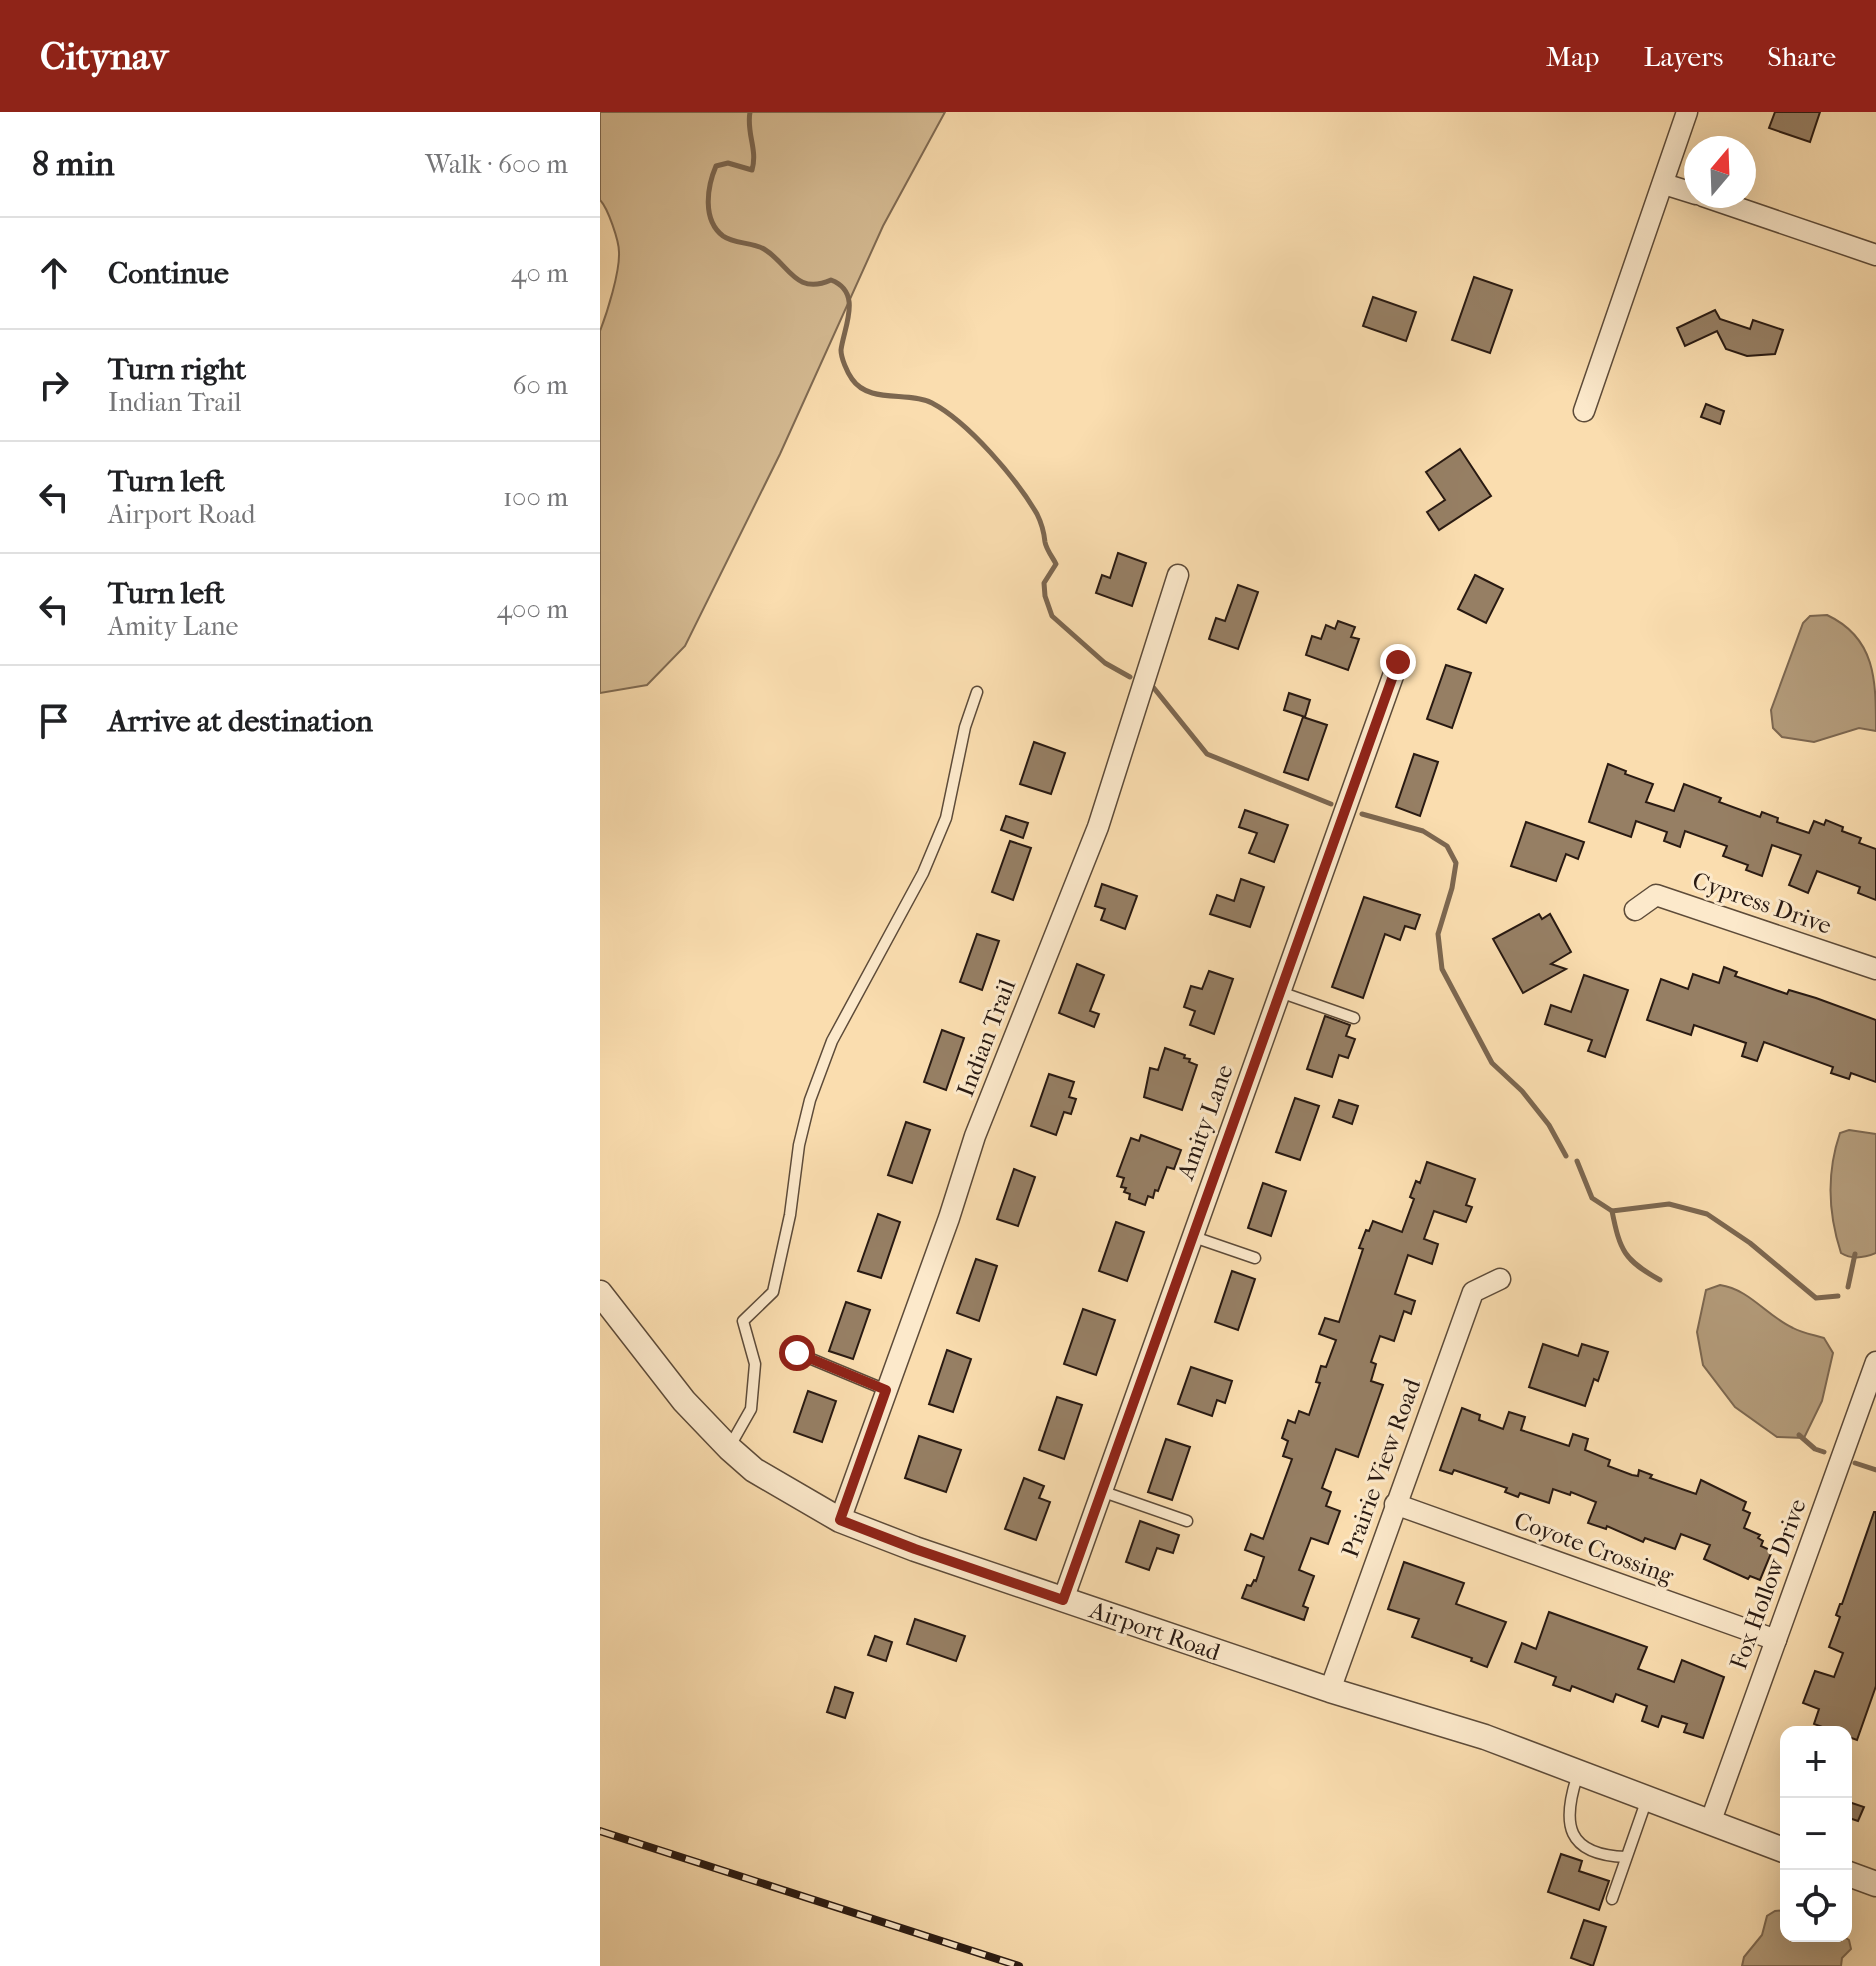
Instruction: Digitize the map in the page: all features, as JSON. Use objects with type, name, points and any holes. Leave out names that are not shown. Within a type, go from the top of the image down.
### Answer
[{"type":"street","points":[[1584,411],[1687,112]]},
{"type":"street","points":[[1664,184],[1684,190]]},
{"type":"street","points":[[1738,208],[1876,255]]},
{"type":"street","name":"Indian Trail","points":[[840,1520],[949,1218],[975,1136],[1098,827],[1178,575]]},
{"type":"street","name":"Amity Lane","points":[[1063,1600],[1398,662]]},
{"type":"street","name":"Cypress Drive","points":[[1635,910],[1656,895],[1876,969]]},
{"type":"street","name":"Prairie View Road","points":[[1330,1690],[1473,1292],[1500,1279]]},
{"type":"street","name":"Airport Road","points":[[600,1293],[684,1401],[729,1448],[754,1470],[840,1520],[915,1549],[1330,1690],[1485,1737],[1780,1849]]},
{"type":"street","name":"Fox Hollow Drive","points":[[1710,1823],[1876,1362]]},
{"type":"street","name":"Coyote Crossing","points":[[1395,1504],[1776,1640]]},
{"type":"street","points":[[1852,1875],[1876,1884]]},
{"type":"lane","points":[[729,1448],[751,1409],[755,1364],[743,1321],[773,1292],[810,1100],[832,1041],[923,873],[946,818],[965,727],[977,692]]},
{"type":"lane","points":[[1280,992],[1354,1018]]},
{"type":"lane","points":[[1191,1236],[1255,1258]]},
{"type":"lane","points":[[797,1353],[886,1390]]},
{"type":"lane","points":[[1101,1491],[1187,1521]]},
{"type":"lane","points":[[1578,1774],[1567,1814],[1571,1835],[1581,1846],[1605,1856],[1626,1857]]},
{"type":"lane","points":[[1612,1899],[1647,1799]]},
{"type":"shaded area","points":[[600,112],[945,112],[883,226],[780,454],[685,646],[647,685],[600,693],[600,331],[615,281],[619,252],[612,225],[600,200]]},
{"type":"shaded area","points":[[1827,615],[1855,636],[1870,662],[1876,731],[1859,728],[1814,742],[1782,737],[1773,728],[1771,710],[1803,623],[1810,616]]},
{"type":"shaded area","points":[[1849,1130],[1876,1134],[1876,1253],[1858,1258],[1841,1253],[1831,1208],[1835,1148],[1840,1133]]},
{"type":"shaded area","points":[[1720,1285],[1749,1297],[1793,1328],[1824,1338],[1833,1353],[1822,1401],[1804,1438],[1777,1437],[1735,1407],[1703,1365],[1697,1332],[1706,1290]]},
{"type":"shaded area","points":[[1780,1911],[1780,1942],[1849,1942],[1851,1949],[1842,1958],[1841,1966],[1742,1966],[1744,1957],[1762,1935],[1767,1916]]},
{"type":"building","points":[[1775,112],[1820,112],[1810,142],[1769,128]]},
{"type":"building","points":[[1474,277],[1512,290],[1490,353],[1452,340]]},
{"type":"building","points":[[1373,297],[1416,312],[1406,341],[1363,326]]},
{"type":"building","points":[[1715,310],[1720,319],[1750,329],[1753,320],[1783,330],[1775,354],[1747,356],[1726,349],[1717,331],[1685,346],[1677,328]]},
{"type":"building","points":[[1706,404],[1724,411],[1720,424],[1701,417]]},
{"type":"building","points":[[1460,449],[1491,496],[1439,530],[1427,512],[1445,500],[1426,472]]},
{"type":"building","points":[[1118,553],[1146,563],[1132,606],[1096,593],[1102,575],[1110,578]]},
{"type":"building","points":[[1475,575],[1503,589],[1486,623],[1458,609]]},
{"type":"building","points":[[1238,585],[1258,592],[1238,649],[1209,639],[1216,618],[1225,621]]},
{"type":"building","points":[[1338,621],[1355,627],[1351,637],[1359,639],[1348,670],[1306,655],[1312,636],[1321,639],[1326,625],[1335,629]]},
{"type":"building","points":[[1446,665],[1471,673],[1452,728],[1427,719]]},
{"type":"building","points":[[1289,693],[1310,700],[1305,717],[1284,710]]},
{"type":"building","points":[[1303,717],[1327,725],[1308,780],[1284,772]]},
{"type":"building","points":[[1034,742],[1065,753],[1051,794],[1020,784]]},
{"type":"building","points":[[1414,754],[1438,762],[1420,816],[1396,807]]},
{"type":"building","points":[[1608,764],[1653,784],[1646,802],[1674,811],[1684,784],[1721,798],[1719,802],[1760,817],[1762,812],[1778,818],[1777,822],[1809,833],[1814,821],[1824,825],[1826,820],[1843,827],[1842,831],[1861,838],[1859,843],[1876,849],[1876,900],[1858,893],[1860,887],[1817,871],[1808,893],[1789,885],[1801,855],[1772,845],[1762,876],[1746,870],[1748,865],[1723,856],[1727,846],[1685,831],[1680,847],[1664,841],[1667,832],[1636,821],[1631,837],[1589,822]]},
{"type":"building","points":[[1245,810],[1288,825],[1274,862],[1249,853],[1257,833],[1239,827]]},
{"type":"building","points":[[1006,816],[1028,823],[1023,838],[1001,830]]},
{"type":"building","points":[[1526,822],[1584,842],[1578,859],[1566,854],[1556,881],[1511,866]]},
{"type":"building","points":[[1010,841],[1031,848],[1013,900],[992,892]]},
{"type":"building","points":[[1241,879],[1264,887],[1250,927],[1210,914],[1217,895],[1234,901]]},
{"type":"building","points":[[1102,884],[1137,896],[1125,929],[1101,920],[1105,909],[1095,906]]},
{"type":"building","points":[[1364,897],[1420,915],[1415,929],[1405,926],[1400,940],[1385,934],[1363,998],[1332,987]]},
{"type":"building","points":[[1539,914],[1542,919],[1550,914],[1571,952],[1551,964],[1566,969],[1523,993],[1493,939]]},
{"type":"building","points":[[977,934],[999,941],[982,990],[960,982]]},
{"type":"building","points":[[1077,964],[1104,975],[1090,1011],[1099,1014],[1094,1027],[1059,1013]]},
{"type":"building","points":[[1724,967],[1737,972],[1735,976],[1787,994],[1789,990],[1816,998],[1876,1020],[1876,1082],[1851,1073],[1849,1079],[1831,1073],[1833,1067],[1764,1042],[1757,1061],[1742,1056],[1746,1043],[1694,1025],[1691,1035],[1647,1020],[1661,979],[1688,989],[1693,974],[1719,983]]},
{"type":"building","points":[[1209,971],[1233,979],[1214,1034],[1190,1025],[1195,1011],[1184,1007],[1191,986],[1202,989]]},
{"type":"building","points":[[1584,975],[1628,990],[1605,1057],[1588,1051],[1592,1040],[1545,1024],[1551,1005],[1571,1012]]},
{"type":"building","points":[[1325,1016],[1350,1025],[1346,1036],[1355,1039],[1348,1058],[1339,1055],[1332,1077],[1307,1069]]},
{"type":"building","points":[[942,1030],[964,1038],[946,1090],[924,1082]]},
{"type":"building","points":[[1165,1048],[1185,1055],[1184,1058],[1197,1065],[1182,1110],[1144,1097],[1150,1068],[1158,1070]]},
{"type":"building","points":[[1049,1074],[1074,1082],[1069,1097],[1076,1099],[1071,1114],[1064,1112],[1056,1135],[1031,1126]]},
{"type":"building","points":[[1295,1098],[1319,1106],[1300,1160],[1276,1152]]},
{"type":"building","points":[[1339,1100],[1358,1106],[1352,1124],[1333,1117]]},
{"type":"building","points":[[906,1122],[930,1130],[912,1183],[888,1175]]},
{"type":"building","points":[[1141,1135],[1181,1150],[1174,1169],[1167,1167],[1158,1191],[1155,1190],[1153,1198],[1148,1196],[1145,1205],[1129,1199],[1130,1194],[1124,1192],[1126,1188],[1121,1187],[1124,1178],[1117,1176],[1131,1138],[1139,1141]]},
{"type":"building","points":[[1427,1162],[1475,1179],[1466,1205],[1472,1207],[1466,1222],[1434,1211],[1424,1239],[1438,1244],[1432,1264],[1408,1255],[1395,1294],[1415,1301],[1411,1314],[1404,1311],[1394,1341],[1380,1336],[1371,1362],[1376,1364],[1371,1381],[1383,1385],[1358,1457],[1336,1449],[1322,1488],[1331,1492],[1326,1506],[1340,1511],[1328,1544],[1311,1538],[1299,1570],[1314,1576],[1303,1606],[1308,1608],[1304,1620],[1242,1598],[1247,1585],[1251,1586],[1256,1581],[1264,1557],[1245,1550],[1251,1534],[1263,1539],[1292,1459],[1283,1456],[1288,1441],[1282,1438],[1288,1420],[1295,1423],[1299,1411],[1309,1415],[1320,1383],[1316,1382],[1321,1366],[1326,1367],[1336,1340],[1319,1334],[1325,1318],[1339,1322],[1363,1249],[1359,1248],[1366,1230],[1369,1231],[1373,1221],[1402,1232],[1414,1199],[1410,1197],[1416,1181],[1420,1183]]},
{"type":"building","points":[[1014,1169],[1035,1177],[1018,1226],[997,1219]]},
{"type":"building","points":[[1263,1183],[1286,1191],[1271,1236],[1248,1228]]},
{"type":"building","points":[[878,1214],[900,1222],[881,1278],[858,1271]]},
{"type":"building","points":[[1116,1222],[1144,1232],[1127,1281],[1099,1271]]},
{"type":"building","points":[[976,1259],[997,1266],[979,1321],[957,1313]]},
{"type":"building","points":[[1232,1271],[1255,1279],[1238,1330],[1215,1322]]},
{"type":"building","points":[[846,1302],[870,1310],[853,1359],[829,1351]]},
{"type":"building","points":[[1083,1309],[1115,1320],[1096,1375],[1064,1364]]},
{"type":"building","points":[[1543,1344],[1578,1356],[1582,1344],[1608,1352],[1585,1406],[1529,1387]]},
{"type":"building","points":[[947,1350],[971,1359],[953,1412],[929,1404]]},
{"type":"building","points":[[1191,1367],[1232,1381],[1225,1403],[1217,1400],[1212,1416],[1178,1404]]},
{"type":"building","points":[[808,1391],[836,1401],[822,1442],[794,1432]]},
{"type":"building","points":[[1057,1397],[1082,1405],[1064,1459],[1039,1450]]},
{"type":"building","points":[[1462,1408],[1480,1415],[1479,1420],[1503,1429],[1509,1412],[1525,1417],[1521,1430],[1569,1446],[1573,1434],[1588,1439],[1585,1450],[1610,1460],[1608,1466],[1638,1476],[1639,1470],[1652,1475],[1650,1478],[1696,1494],[1701,1480],[1746,1502],[1743,1510],[1750,1513],[1744,1528],[1760,1535],[1758,1538],[1763,1541],[1761,1546],[1772,1551],[1760,1580],[1750,1576],[1748,1579],[1704,1559],[1710,1545],[1681,1534],[1675,1549],[1645,1538],[1643,1542],[1607,1526],[1606,1529],[1588,1523],[1596,1502],[1571,1492],[1570,1495],[1553,1489],[1549,1503],[1520,1493],[1518,1497],[1505,1492],[1507,1488],[1454,1470],[1452,1474],[1440,1470]]},
{"type":"building","points":[[919,1436],[961,1450],[946,1492],[905,1478]]},
{"type":"building","points":[[1166,1439],[1190,1447],[1172,1500],[1148,1492]]},
{"type":"building","points":[[1024,1478],[1044,1486],[1039,1498],[1050,1502],[1036,1540],[1005,1529]]},
{"type":"building","points":[[1876,1512],[1876,1686],[1857,1740],[1852,1738],[1852,1726],[1814,1724],[1819,1709],[1803,1703],[1815,1671],[1834,1677],[1843,1653],[1829,1647],[1840,1617],[1836,1615]]},
{"type":"building","points":[[1140,1521],[1179,1535],[1173,1553],[1157,1548],[1149,1570],[1126,1562]]},
{"type":"building","points":[[1404,1562],[1464,1583],[1456,1604],[1506,1622],[1487,1667],[1471,1661],[1472,1658],[1412,1637],[1419,1619],[1388,1609]]},
{"type":"building","points":[[1549,1612],[1647,1647],[1638,1669],[1674,1682],[1682,1660],[1724,1677],[1703,1738],[1684,1732],[1687,1724],[1662,1716],[1658,1727],[1642,1721],[1647,1706],[1616,1694],[1613,1702],[1572,1686],[1570,1691],[1553,1685],[1556,1677],[1515,1662],[1522,1643],[1536,1649]]},
{"type":"building","points":[[915,1619],[965,1636],[956,1661],[907,1644]]},
{"type":"building","points":[[875,1636],[892,1642],[886,1661],[868,1655]]},
{"type":"building","points":[[835,1687],[853,1693],[845,1718],[827,1712]]},
{"type":"building","points":[[1852,1803],[1864,1807],[1858,1821],[1852,1819]]},
{"type":"building","points":[[1561,1854],[1582,1861],[1579,1871],[1609,1881],[1599,1910],[1548,1892]]},
{"type":"building","points":[[1584,1920],[1606,1927],[1593,1966],[1571,1958]]},
{"type":"waterway","points":[[750,112],[754,155],[752,170],[728,163],[716,166],[713,174],[708,203],[716,229],[727,239],[764,249],[801,281],[819,284],[831,280],[841,286],[849,301],[841,353],[852,379],[868,392],[932,403],[961,423],[990,452],[1017,484],[1040,521],[1046,545],[1056,564],[1044,583],[1052,616],[1105,663],[1130,677]]},
{"type":"waterway","points":[[1153,687],[1207,754],[1331,804]]},
{"type":"waterway","points":[[1362,814],[1423,831],[1447,846],[1456,863],[1438,934],[1442,969],[1492,1063],[1522,1091],[1549,1125],[1566,1156]]},
{"type":"waterway","points":[[1577,1161],[1592,1198],[1612,1211],[1669,1204],[1707,1214],[1750,1243],[1816,1298],[1838,1296]]},
{"type":"waterway","points":[[1612,1211],[1626,1253],[1638,1266],[1660,1280]]},
{"type":"waterway","points":[[1848,1287],[1855,1254]]},
{"type":"waterway","points":[[1799,1435],[1815,1449],[1824,1452]]},
{"type":"waterway","points":[[1855,1463],[1876,1470]]},
{"type":"railway","points":[[600,1831],[1019,1966]]},
{"type":"route","points":[[797,1353],[886,1390],[840,1520],[1063,1600],[1398,662]]}]
